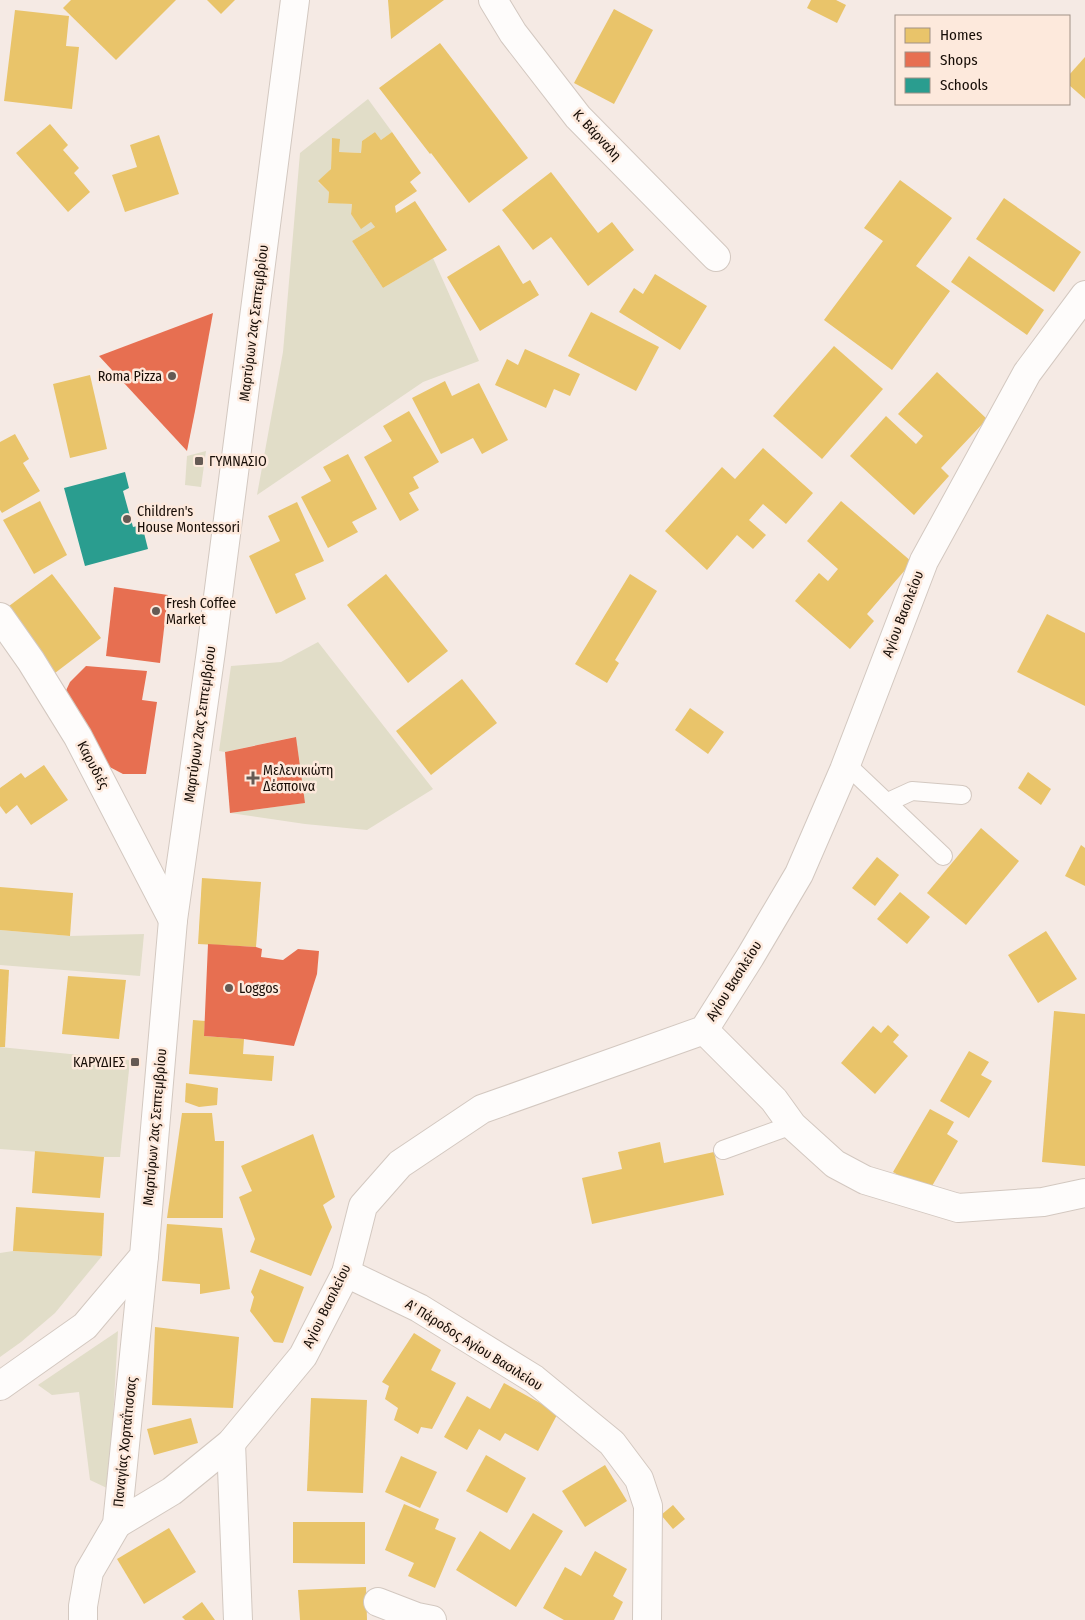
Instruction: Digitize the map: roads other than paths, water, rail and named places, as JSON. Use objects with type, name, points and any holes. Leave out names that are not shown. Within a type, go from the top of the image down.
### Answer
[{"type":"street","name":"Μαρτύρων 2ας Σεπτεμβρίου","points":[[144,1256],[173,920],[212,642],[295,0]]},
{"type":"street","name":"Κ. Βάρναλη","points":[[493,0],[513,32],[578,117],[716,258]]},
{"type":"street","name":"Αγίου Βασιλείου","points":[[117,1524],[172,1491],[231,1443],[303,1356],[346,1273],[362,1206],[400,1164],[482,1109],[704,1030],[800,874],[846,764],[924,561],[1027,373],[1085,295]]},
{"type":"street","name":"Καρυδιές","points":[[0,617],[31,661],[78,737],[173,920]]},
{"type":"street","points":[[704,1030],[774,1100],[792,1125],[835,1164],[865,1180],[958,1208],[1043,1202],[1085,1193]]},
{"type":"street","points":[[0,1386],[85,1326],[144,1256]]},
{"type":"street","name":"Παναγίας Χορταΐτισσας","points":[[83,1620],[83,1606],[89,1572],[117,1524],[144,1256]]},
{"type":"street","name":"Α' Πάροδος Αγίου Βασιλείου","points":[[346,1273],[419,1308],[534,1379],[612,1443],[639,1479],[648,1506],[647,1620]]},
{"type":"street","points":[[231,1443],[238,1620]]},
{"type":"street","points":[[378,1602],[417,1617],[432,1620]]},
{"type":"lane","points":[[846,764],[943,856]]},
{"type":"lane","points":[[888,802],[912,791],[962,795]]},
{"type":"lane","points":[[724,1150],[792,1125]]},
{"type":"place","name":"Roma Pizza","points":[[172,376]]},
{"type":"place","name":"ΓΥΜΝΑΣΙΟ","points":[[199,461]]},
{"type":"place","name":"Children's House Montessori","points":[[127,519]]},
{"type":"place","name":"Fresh Coffee Market","points":[[156,611]]},
{"type":"place","name":"Μελενικιώτη Δέσποινα","points":[[253,778]]},
{"type":"place","name":"Loggos","points":[[229,988]]},
{"type":"place","name":"ΚΑΡΥΔΙΕΣ","points":[[135,1062]]}]
